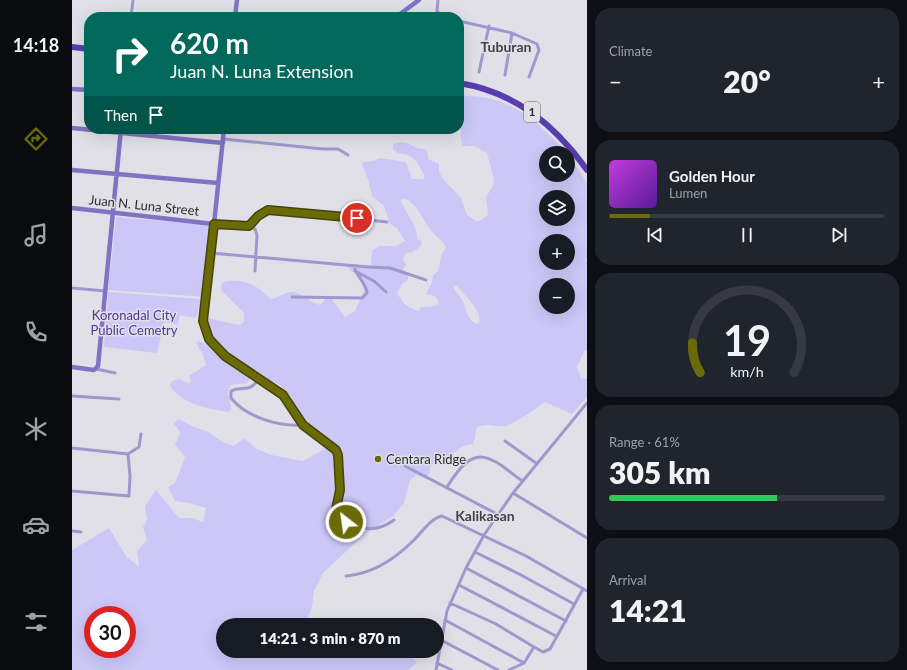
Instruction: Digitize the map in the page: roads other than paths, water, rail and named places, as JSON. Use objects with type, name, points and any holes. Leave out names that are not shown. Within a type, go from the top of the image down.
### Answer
[{"type":"highway","points":[[72,47],[84,48]]},
{"type":"highway","name":"1","points":[[464,84],[505,96],[531,111],[555,131],[587,170]]},
{"type":"street","points":[[132,12],[133,0]]},
{"type":"street","points":[[236,12],[237,0]]},
{"type":"street","points":[[403,12],[419,0]]},
{"type":"street","points":[[437,12],[438,0]]},
{"type":"street","points":[[464,22],[512,32],[539,46],[529,77]]},
{"type":"street","points":[[479,72],[489,26]]},
{"type":"street","points":[[504,75],[512,32]]},
{"type":"street","points":[[72,89],[84,90]]},
{"type":"street","points":[[72,128],[84,129]]},
{"type":"street","points":[[96,369],[98,366],[120,134]]},
{"type":"street","points":[[151,134],[223,141],[338,149],[348,154]]},
{"type":"street","points":[[224,134],[203,321],[205,329],[215,348],[283,395],[303,425],[332,446],[338,455],[340,490],[336,509],[340,518],[356,526],[369,529],[382,528],[394,520]]},
{"type":"street","points":[[72,170],[218,183]]},
{"type":"street","name":"Juan N. Luna Street","points":[[72,208],[214,224]]},
{"type":"street","points":[[249,226],[258,216],[268,210],[327,214],[387,222]]},
{"type":"street","points":[[214,224],[249,226],[256,231],[254,272]]},
{"type":"street","points":[[211,253],[390,268],[426,280]]},
{"type":"street","points":[[292,297],[362,298],[367,293],[367,288],[355,271],[354,266]]},
{"type":"street","points":[[355,271],[374,280],[386,292]]},
{"type":"street","points":[[72,288],[105,291]]},
{"type":"street","points":[[72,367],[96,369],[115,373]]},
{"type":"street","points":[[258,378],[256,383],[248,388],[231,391],[231,398],[235,404],[242,409],[272,421],[285,425],[303,425]]},
{"type":"street","points":[[72,396],[119,399]]},
{"type":"street","points":[[444,625],[450,603],[466,568],[497,514],[522,481],[587,403]]},
{"type":"street","points":[[72,448],[128,454],[139,447],[140,434]]},
{"type":"street","points":[[505,441],[536,464]]},
{"type":"street","points":[[72,491],[129,496],[130,476],[128,454]]},
{"type":"street","points":[[446,487],[462,466],[473,459],[483,456],[497,461],[522,481]]},
{"type":"street","points":[[405,466],[497,514]]},
{"type":"street","points":[[513,493],[587,538]]},
{"type":"street","points":[[346,576],[366,572],[390,559],[404,549],[437,517],[446,517],[526,556],[587,591]]},
{"type":"street","points":[[72,531],[81,532]]},
{"type":"street","points":[[475,552],[574,604]]},
{"type":"street","points":[[466,568],[566,621]]},
{"type":"street","points":[[459,585],[556,636]]},
{"type":"street","points":[[450,603],[496,624],[534,647],[546,651],[550,649],[583,588]]},
{"type":"street","points":[[445,620],[524,663]]},
{"type":"street","points":[[444,642],[498,670]]},
{"type":"street","points":[[509,670],[524,663],[534,647]]},
{"type":"street","points":[[436,670],[438,658]]},
{"type":"street","points":[[437,663],[452,670]]},
{"type":"place","name":"Centara Ridge","points":[[378,459]]},
{"type":"district","name":"Tuburan","points":[[506,47]]},
{"type":"district","name":"Kalikasan","points":[[485,516]]},
{"type":"park label","name":"Koronadal City Public Cemetry","points":[[134,322]]}]
